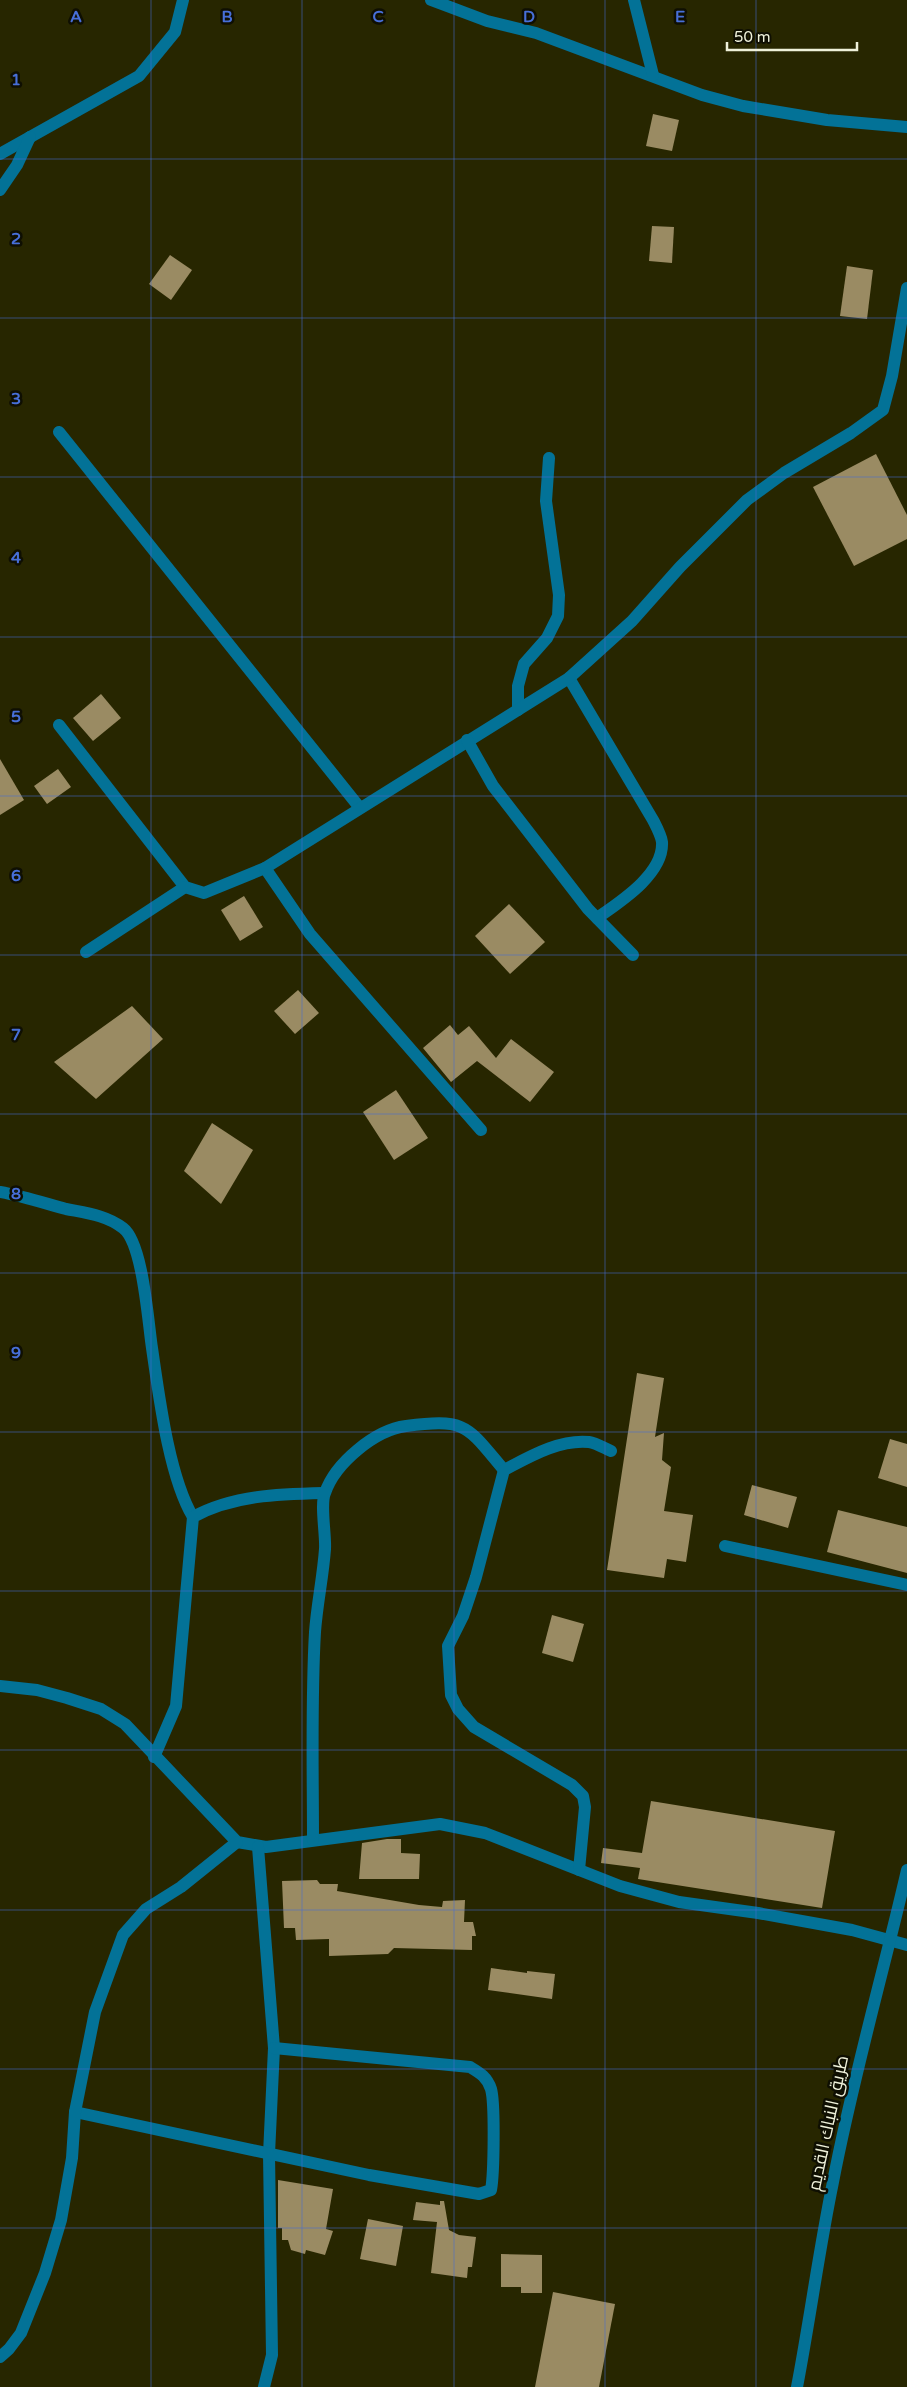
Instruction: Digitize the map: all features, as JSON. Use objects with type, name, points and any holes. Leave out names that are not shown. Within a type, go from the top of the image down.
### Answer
[{"type":"street","points":[[0,154],[139,76],[175,32],[183,0]]},
{"type":"street","points":[[431,0],[487,21],[536,33],[702,95],[743,106],[828,120],[907,127]]},
{"type":"street","points":[[634,0],[653,76]]},
{"type":"street","points":[[0,190],[17,165],[30,137]]},
{"type":"street","points":[[59,725],[185,887],[204,893],[265,868],[466,740],[569,678],[632,621],[680,566],[747,500],[784,473],[851,433],[883,410],[892,376],[907,288]]},
{"type":"street","points":[[59,432],[360,808]]},
{"type":"street","points":[[518,710],[518,686],[524,664],[547,638],[558,616],[559,595],[546,501],[549,458]]},
{"type":"street","points":[[569,678],[653,820],[662,842],[659,858],[648,877],[597,918]]},
{"type":"street","points":[[466,740],[493,786],[597,918],[633,955]]},
{"type":"street","points":[[265,868],[310,934],[481,1130]]},
{"type":"street","points":[[86,952],[185,887]]},
{"type":"street","points":[[0,1192],[103,1216],[124,1229],[133,1242],[140,1265],[152,1350],[170,1448],[182,1499],[193,1517],[176,1706],[154,1757]]},
{"type":"street","points":[[314,1840],[312,1695],[315,1630],[325,1547],[324,1494],[342,1465],[362,1445],[381,1433],[403,1426],[431,1423],[454,1424],[467,1429],[504,1470]]},
{"type":"street","points":[[578,1870],[585,1807],[582,1796],[572,1784],[474,1727],[458,1709],[451,1695],[448,1646],[463,1616],[476,1577],[504,1470],[546,1449],[571,1444],[590,1442],[611,1451]]},
{"type":"street","points":[[193,1517],[220,1505],[276,1494],[324,1494]]},
{"type":"street","points":[[725,1546],[907,1585]]},
{"type":"street","points":[[0,1686],[37,1690],[101,1709],[125,1724],[154,1757],[184,1784],[237,1842],[258,1847],[440,1824],[485,1833],[620,1886],[679,1902],[852,1930],[907,1945]]},
{"type":"street","points":[[0,2357],[9,2349],[21,2333],[46,2273],[61,2220],[72,2158],[75,2112],[95,2012],[123,1934],[146,1909],[181,1887],[237,1842]]},
{"type":"street","points":[[258,1847],[274,2048],[269,2154],[272,2355],[264,2387]]},
{"type":"street","name":"طريق النباك القديم","points":[[797,2387],[835,2172],[866,2034],[891,1942],[907,1870]]},
{"type":"street","points":[[75,2112],[369,2175],[479,2194],[491,2190],[491,2089],[484,2075],[470,2067],[274,2048]]},
{"type":"building","points":[[653,114],[679,120],[672,151],[646,146]]},
{"type":"building","points":[[652,226],[674,227],[672,263],[649,261]]},
{"type":"building","points":[[170,255],[192,270],[171,300],[149,284]]},
{"type":"building","points":[[847,266],[873,270],[867,319],[840,316]]},
{"type":"building","points":[[876,454],[907,515],[907,539],[854,566],[813,487]]},
{"type":"building","points":[[101,694],[121,718],[93,741],[73,718]]},
{"type":"building","points":[[0,759],[24,800],[0,815]]},
{"type":"building","points":[[58,769],[71,787],[47,804],[34,786]]},
{"type":"building","points":[[244,896],[263,927],[240,941],[221,910]]},
{"type":"building","points":[[509,904],[545,942],[510,974],[475,936]]},
{"type":"building","points":[[298,990],[319,1013],[295,1034],[274,1011]]},
{"type":"building","points":[[132,1006],[163,1039],[96,1099],[54,1062]]},
{"type":"building","points":[[450,1025],[458,1035],[469,1026],[496,1058],[511,1039],[554,1072],[530,1102],[477,1061],[451,1082],[423,1048]]},
{"type":"building","points":[[396,1090],[428,1138],[394,1160],[363,1112]]},
{"type":"building","points":[[212,1123],[253,1150],[221,1204],[184,1171]]},
{"type":"building","points":[[637,1373],[664,1378],[655,1437],[664,1433],[662,1460],[671,1467],[664,1511],[693,1515],[686,1562],[667,1559],[664,1578],[607,1570]]},
{"type":"building","points":[[890,1439],[907,1444],[907,1487],[878,1478]]},
{"type":"building","points":[[752,1485],[797,1497],[788,1528],[744,1515]]},
{"type":"building","points":[[838,1510],[907,1527],[907,1573],[827,1552]]},
{"type":"building","points":[[552,1615],[584,1624],[573,1662],[542,1653]]},
{"type":"building","points":[[651,1801],[835,1831],[822,1908],[638,1879],[640,1868],[601,1863],[603,1848],[642,1853]]},
{"type":"building","points":[[401,1839],[401,1853],[420,1854],[419,1879],[359,1879],[362,1843]]},
{"type":"building","points":[[317,1880],[320,1884],[338,1884],[337,1891],[419,1905],[442,1907],[443,1901],[465,1900],[464,1922],[473,1922],[476,1936],[472,1936],[472,1950],[394,1948],[388,1954],[329,1956],[329,1939],[296,1940],[295,1928],[284,1928],[282,1881]]},
{"type":"building","points":[[491,1968],[527,1973],[527,1971],[555,1974],[552,1999],[488,1990]]},
{"type":"building","points":[[278,2180],[333,2189],[326,2229],[333,2231],[325,2255],[306,2250],[305,2254],[291,2250],[288,2240],[282,2240],[282,2228],[278,2228]]},
{"type":"building","points":[[440,2201],[444,2201],[449,2230],[459,2235],[476,2237],[472,2267],[468,2267],[467,2278],[431,2273],[437,2222],[413,2220],[416,2202],[440,2205]]},
{"type":"building","points":[[368,2219],[403,2226],[396,2266],[360,2259]]},
{"type":"building","points":[[501,2254],[542,2255],[542,2293],[521,2293],[521,2287],[501,2287]]},
{"type":"building","points":[[553,2292],[615,2304],[599,2387],[535,2387]]}]
